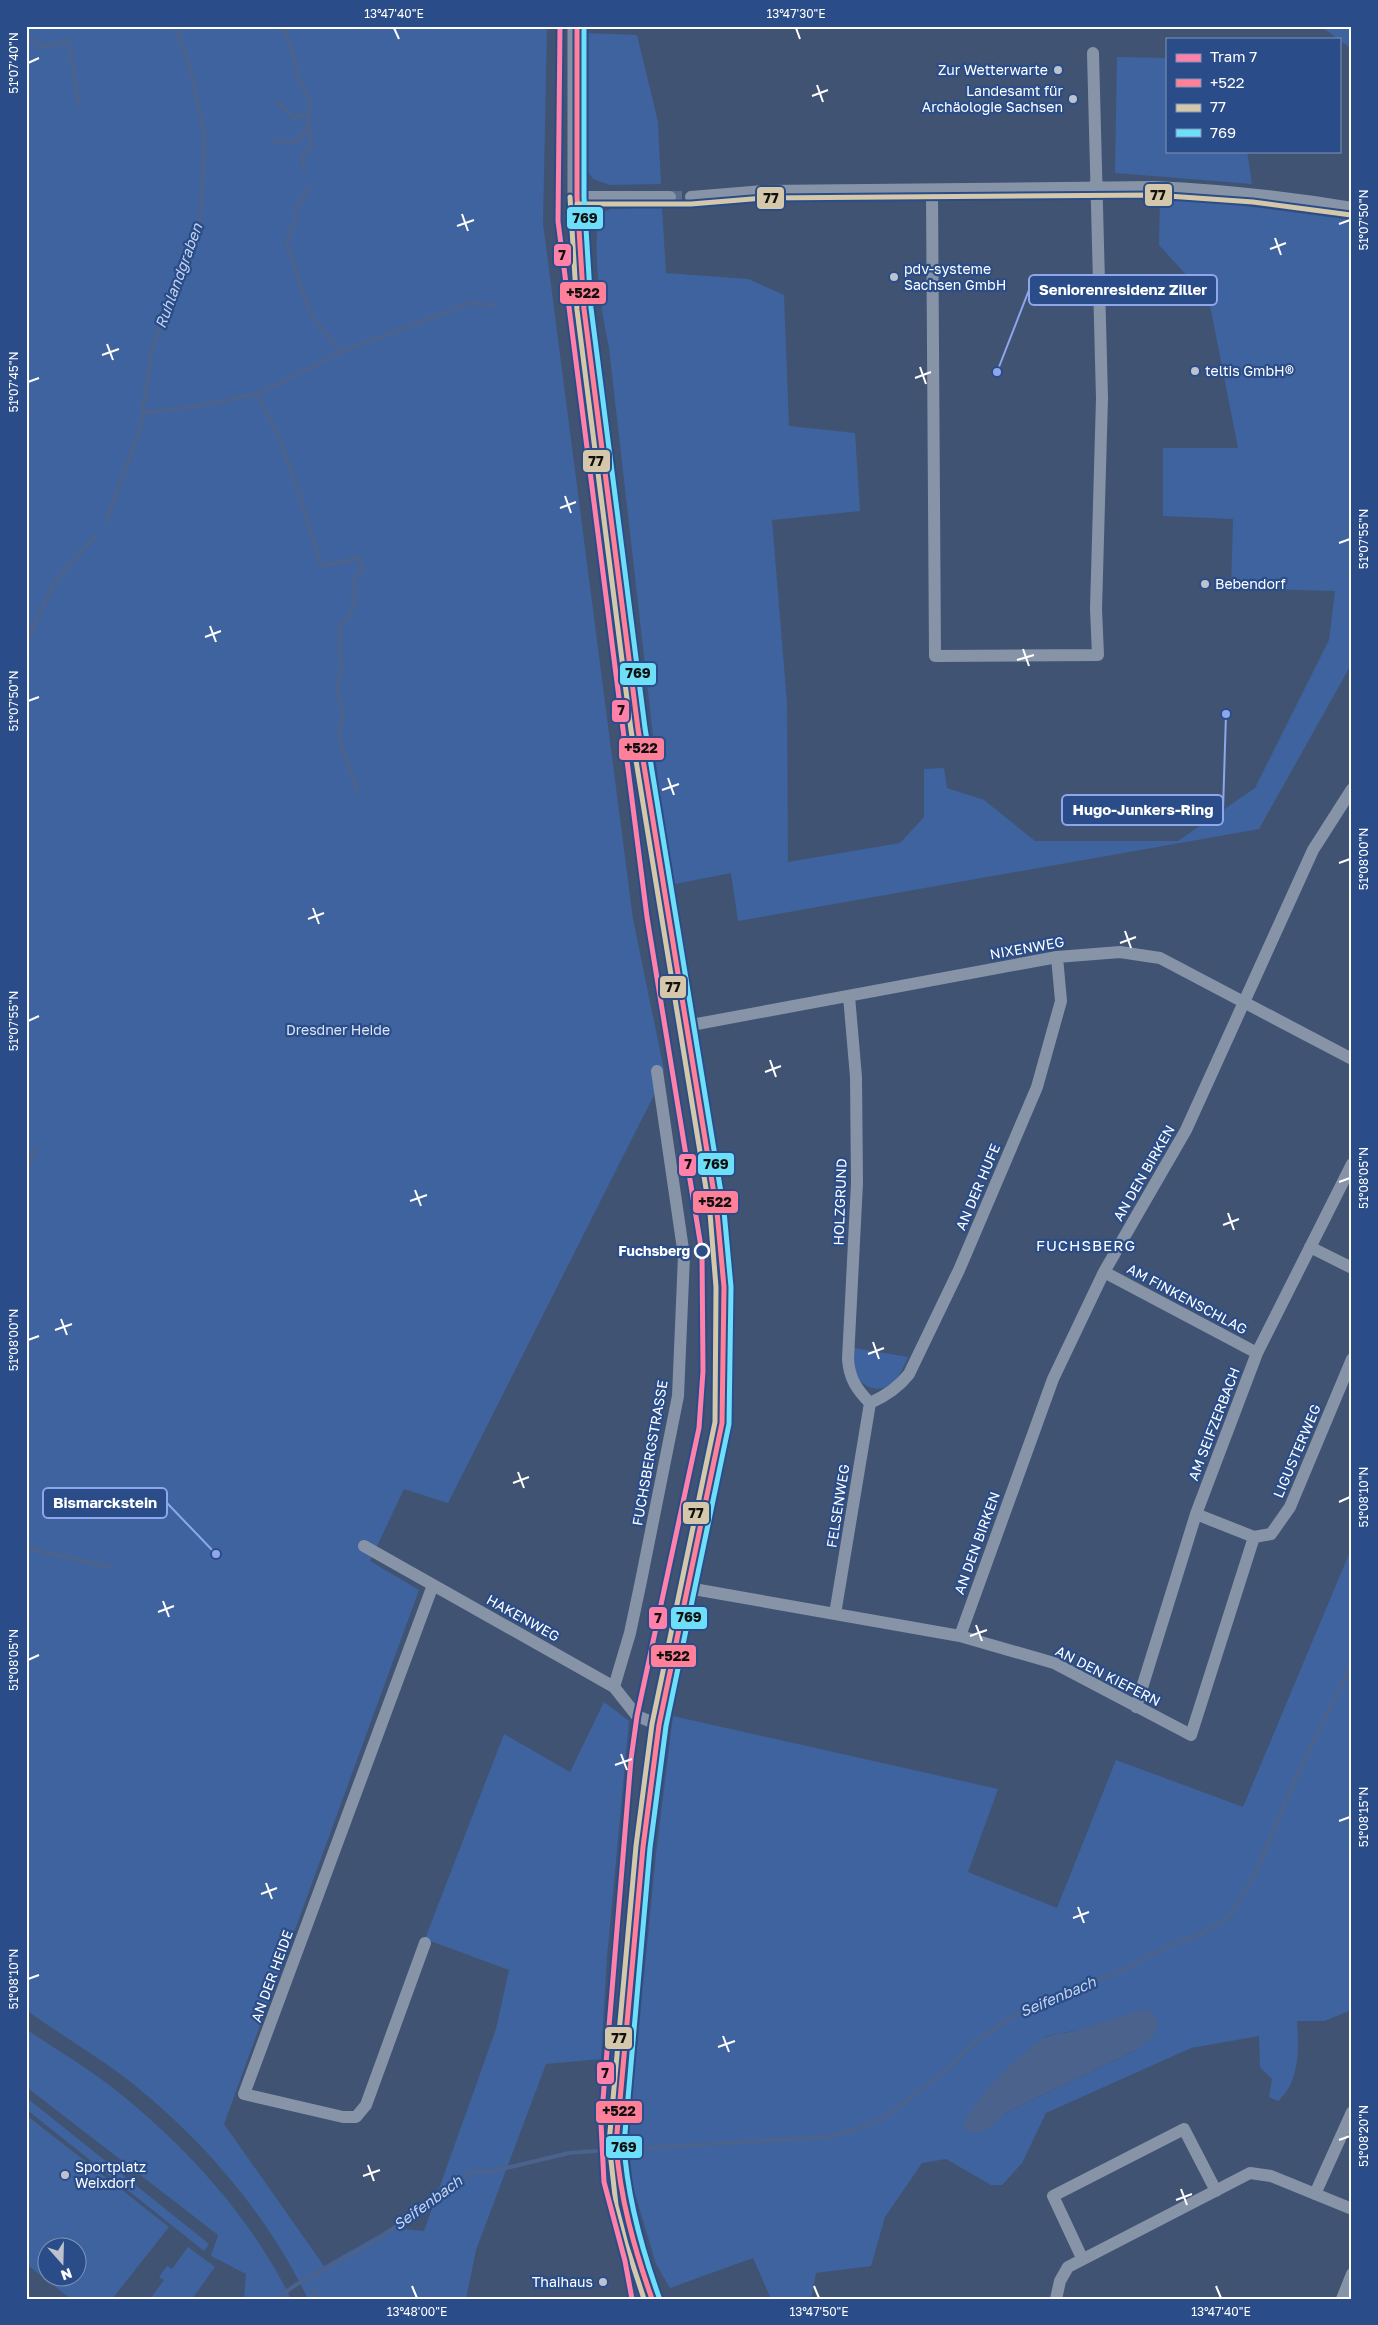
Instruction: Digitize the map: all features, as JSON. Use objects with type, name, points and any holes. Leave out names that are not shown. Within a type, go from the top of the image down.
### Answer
[{"type":"main road","points":[[578,26],[577,197],[584,310],[630,670],[717,1212],[724,1287],[722,1423],[659,1725],[643,1847],[616,2144],[617,2173],[624,2205],[632,2239],[652,2299]]},
{"type":"street","points":[[932,191],[935,656],[1098,655],[1096,609],[1102,398],[1093,53]]},
{"type":"street","points":[[691,198],[764,191],[932,191],[1154,187],[1218,190],[1277,196],[1352,208]]},
{"type":"street","points":[[577,197],[670,197]]},
{"type":"street","name":"AN DEN BIRKEN","points":[[960,1636],[1053,1379],[1104,1272],[1186,1130],[1313,850],[1352,788]]},
{"type":"street","name":"NIXENWEG","points":[[686,1026],[1057,957],[1120,952],[1160,958],[1352,1059]]},
{"type":"street","name":"AN DER HUFE","points":[[870,1403],[889,1394],[909,1374],[995,1189],[1037,1087],[1060,1001],[1057,957]]},
{"type":"street","name":"HOLZGRUND","points":[[850,996],[856,1077],[857,1183],[848,1359],[851,1378],[870,1403]]},
{"type":"street","name":"FUCHSBERGSTRASSE","points":[[614,1687],[630,1634],[640,1590],[678,1396],[684,1256],[657,1071]]},
{"type":"street","name":"AM SEIFZERBACH","points":[[1136,1707],[1196,1514],[1257,1353],[1352,1164]]},
{"type":"street","points":[[1310,1247],[1352,1268]]},
{"type":"street","name":"AM FINKENSCHLAG","points":[[1104,1272],[1257,1353]]},
{"type":"street","name":"LIGUSTERWEG","points":[[1254,1536],[1271,1534],[1290,1507],[1352,1359]]},
{"type":"street","name":"FELSENWEG","points":[[836,1614],[870,1403]]},
{"type":"street","points":[[1196,1514],[1254,1536]]},
{"type":"street","name":"AN DEN KIEFERN","points":[[688,1588],[960,1636],[1054,1662],[1191,1735],[1254,1536]]},
{"type":"street","name":"HAKENWEG","points":[[364,1546],[614,1687],[638,1716],[659,1725]]},
{"type":"street","name":"AN DER HEIDE","points":[[425,1943],[366,2105],[356,2117],[343,2117],[244,2094],[433,1585]]},
{"type":"street","points":[[1315,2194],[1352,2112]]},
{"type":"street","points":[[1082,2258],[1053,2196],[1184,2129],[1216,2191]]},
{"type":"street","points":[[1056,2299],[1060,2281],[1068,2267],[1082,2258],[1250,2173],[1271,2176],[1352,2209]]},
{"type":"street","points":[[1342,2299],[1352,2274]]},
{"type":"green space","name":"Dresdner Heide","points":[[26,26],[547,26],[543,223],[633,919],[664,1070],[653,1097],[448,1503],[404,1489],[370,1561],[419,1590],[224,2124],[324,2266],[391,2228],[424,2231],[496,2029],[509,1970],[425,1939],[504,1734],[570,1772],[604,1702],[629,1721],[607,1957],[601,2059],[546,2064],[476,2250],[466,2299],[308,2299],[292,2268],[254,2209],[232,2181],[185,2130],[119,2073],[26,2010]]},
{"type":"green space","points":[[1320,26],[1352,26],[1352,49],[1340,40],[1340,38],[1337,38]]},
{"type":"green space","points":[[584,33],[637,35],[658,122],[661,184],[610,185],[593,179],[586,169]]},
{"type":"green space","points":[[1117,57],[1166,58],[1166,152],[1247,152],[1252,184],[1115,173]]},
{"type":"green space","points":[[1160,195],[1352,220],[1352,663],[1259,829],[738,921],[731,873],[670,885],[609,348],[598,281],[596,246],[599,214],[611,209],[662,207],[666,273],[748,279],[784,295],[789,426],[855,433],[860,511],[772,520],[787,703],[788,862],[900,843],[924,817],[924,769],[944,768],[947,788],[984,800],[1035,841],[1178,841],[1255,788],[1329,640],[1335,591],[1231,588],[1233,519],[1163,516],[1163,448],[1238,448],[1209,300],[1159,245]]},
{"type":"green space","points":[[854,1348],[908,1357],[894,1382],[888,1386],[875,1388],[868,1386],[858,1378],[853,1364]]},
{"type":"green space","points":[[1352,1547],[1352,2010],[1324,2021],[1297,2021],[1298,2053],[1294,2074],[1291,2084],[1278,2101],[1269,2097],[1272,2079],[1260,2067],[1259,2036],[1191,2048],[1046,2113],[1022,2163],[1002,2185],[991,2185],[946,2159],[922,2163],[885,2217],[871,2266],[816,2273],[811,2299],[771,2299],[753,2258],[670,2288],[656,2264],[633,2187],[628,2139],[656,1854],[673,1716],[998,1789],[968,1872],[1057,1908],[1116,1760],[1243,1807]],"holes":[[[1079,2030],[1136,2050],[1005,2113],[1002,2074],[1047,2036]]]},
{"type":"green space","points":[[26,2029],[112,2087],[196,2164],[239,2214],[258,2241],[291,2299],[244,2299],[246,2274],[211,2256],[218,2235],[29,2089],[26,2092]]},
{"type":"green space","points":[[27,2098],[209,2244],[204,2251],[26,2109]]},
{"type":"green space","name":"Sportplatz Weixdorf","points":[[30,2118],[169,2227],[112,2299],[71,2299],[57,2288],[88,2288],[88,2238],[38,2238],[38,2273],[26,2264],[26,2124]]},
{"type":"green space","points":[[188,2247],[215,2267],[192,2299],[150,2299],[164,2280],[159,2277],[167,2266],[172,2269]]},
{"type":"shaded area","points":[[1144,2009],[1152,2012],[1158,2024],[1153,2037],[1136,2050],[1005,2113],[986,2129],[969,2132],[963,2129],[966,2119],[974,2106],[986,2092],[1013,2063],[1039,2041],[1049,2036],[1079,2030]]},
{"type":"waterway","name":"Ruhlandgraben","points":[[106,522],[140,429],[152,349],[200,219],[205,137],[190,68],[175,26]]},
{"type":"waterway","points":[[277,26],[286,31],[294,56],[298,79],[310,100],[308,125],[312,147],[303,154],[304,170]]},
{"type":"waterway","points":[[26,36],[36,44],[46,46],[69,41],[79,106]]},
{"type":"waterway","points":[[277,102],[294,118],[309,113]]},
{"type":"waterway","points":[[275,141],[289,142],[299,140],[308,125]]},
{"type":"waterway","points":[[308,188],[296,209],[295,223],[289,233],[287,248],[295,265],[297,277],[312,316],[341,352]]},
{"type":"waterway","points":[[143,413],[198,406],[257,394],[341,352],[470,303],[495,305]]},
{"type":"waterway","points":[[257,394],[278,435],[301,500],[321,566],[361,558],[362,570],[354,578],[355,594],[351,613],[340,626],[339,645],[342,667],[337,685],[343,717],[339,732],[342,749],[358,791]]},
{"type":"waterway","name":"Ruhlandgraben","points":[[26,643],[54,583],[96,535]]},
{"type":"waterway","points":[[27,1169],[35,1149]]},
{"type":"waterway","points":[[26,1548],[109,1567]]},
{"type":"waterway","name":"Seifenbach","points":[[628,2149],[826,2137],[858,2129],[888,2115],[949,2068],[972,2044],[1013,2016],[1125,1969],[1170,1945],[1202,1934],[1231,1915],[1255,1874],[1299,1771],[1352,1663]]},
{"type":"waterway","name":"Seifenbach","points":[[276,2299],[297,2284],[367,2246],[446,2193],[471,2172],[494,2171],[569,2153],[596,2151]]},
{"type":"waterway","points":[[313,2289],[318,2299]]},
{"type":"tunnel","points":[[670,197],[691,197]]},
{"type":"tram line","name":"7","points":[[560,26],[558,221],[647,917],[702,1253],[703,1371],[699,1428],[637,1716],[631,1759],[601,2124],[604,2182],[625,2261],[632,2299]]},
{"type":"transit line","name":"+522","points":[[577,26],[577,197],[584,309],[638,729],[717,1212],[724,1287],[722,1423],[659,1725],[643,1847],[616,2144],[624,2203],[639,2261],[652,2299]]},
{"type":"transit line","name":"769","points":[[584,26],[584,197],[591,308],[645,728],[724,1211],[731,1287],[729,1424],[666,1726],[650,1848],[624,2144],[628,2183],[636,2222],[659,2297]]},
{"type":"transit line","name":"77","points":[[577,204],[691,204],[764,198],[1154,195],[1253,202],[1351,215]]},
{"type":"transit line","name":"77","points":[[570,197],[577,310],[631,730],[710,1213],[716,1287],[715,1422],[652,1724],[636,1846],[609,2143],[616,2205],[626,2244],[644,2299]]},
{"type":"place","name":"Zur Wetterwarte","points":[[1058,70]]},
{"type":"place","name":"Landesamt für Archäologie Sachsen","points":[[1073,99]]},
{"type":"place","name":"pdv-systeme Sachsen GmbH","points":[[894,277]]},
{"type":"place","name":"teltis GmbH®","points":[[1195,371]]},
{"type":"place","name":"Seniorenresidenz Ziller","points":[[997,372]]},
{"type":"place","name":"Bebendorf","points":[[1205,584]]},
{"type":"place","name":"Hugo-Junkers-Ring","points":[[1226,714]]},
{"type":"place","name":"Fuchsberg","points":[[702,1251]]},
{"type":"place","name":"Bismarckstein","points":[[216,1554]]},
{"type":"place","name":"Sportplatz Weixdorf","points":[[65,2175]]},
{"type":"place","name":"Thaihaus","points":[[603,2282]]},
{"type":"district","name":"FUCHSBERG","points":[[1086,1246]]}]
